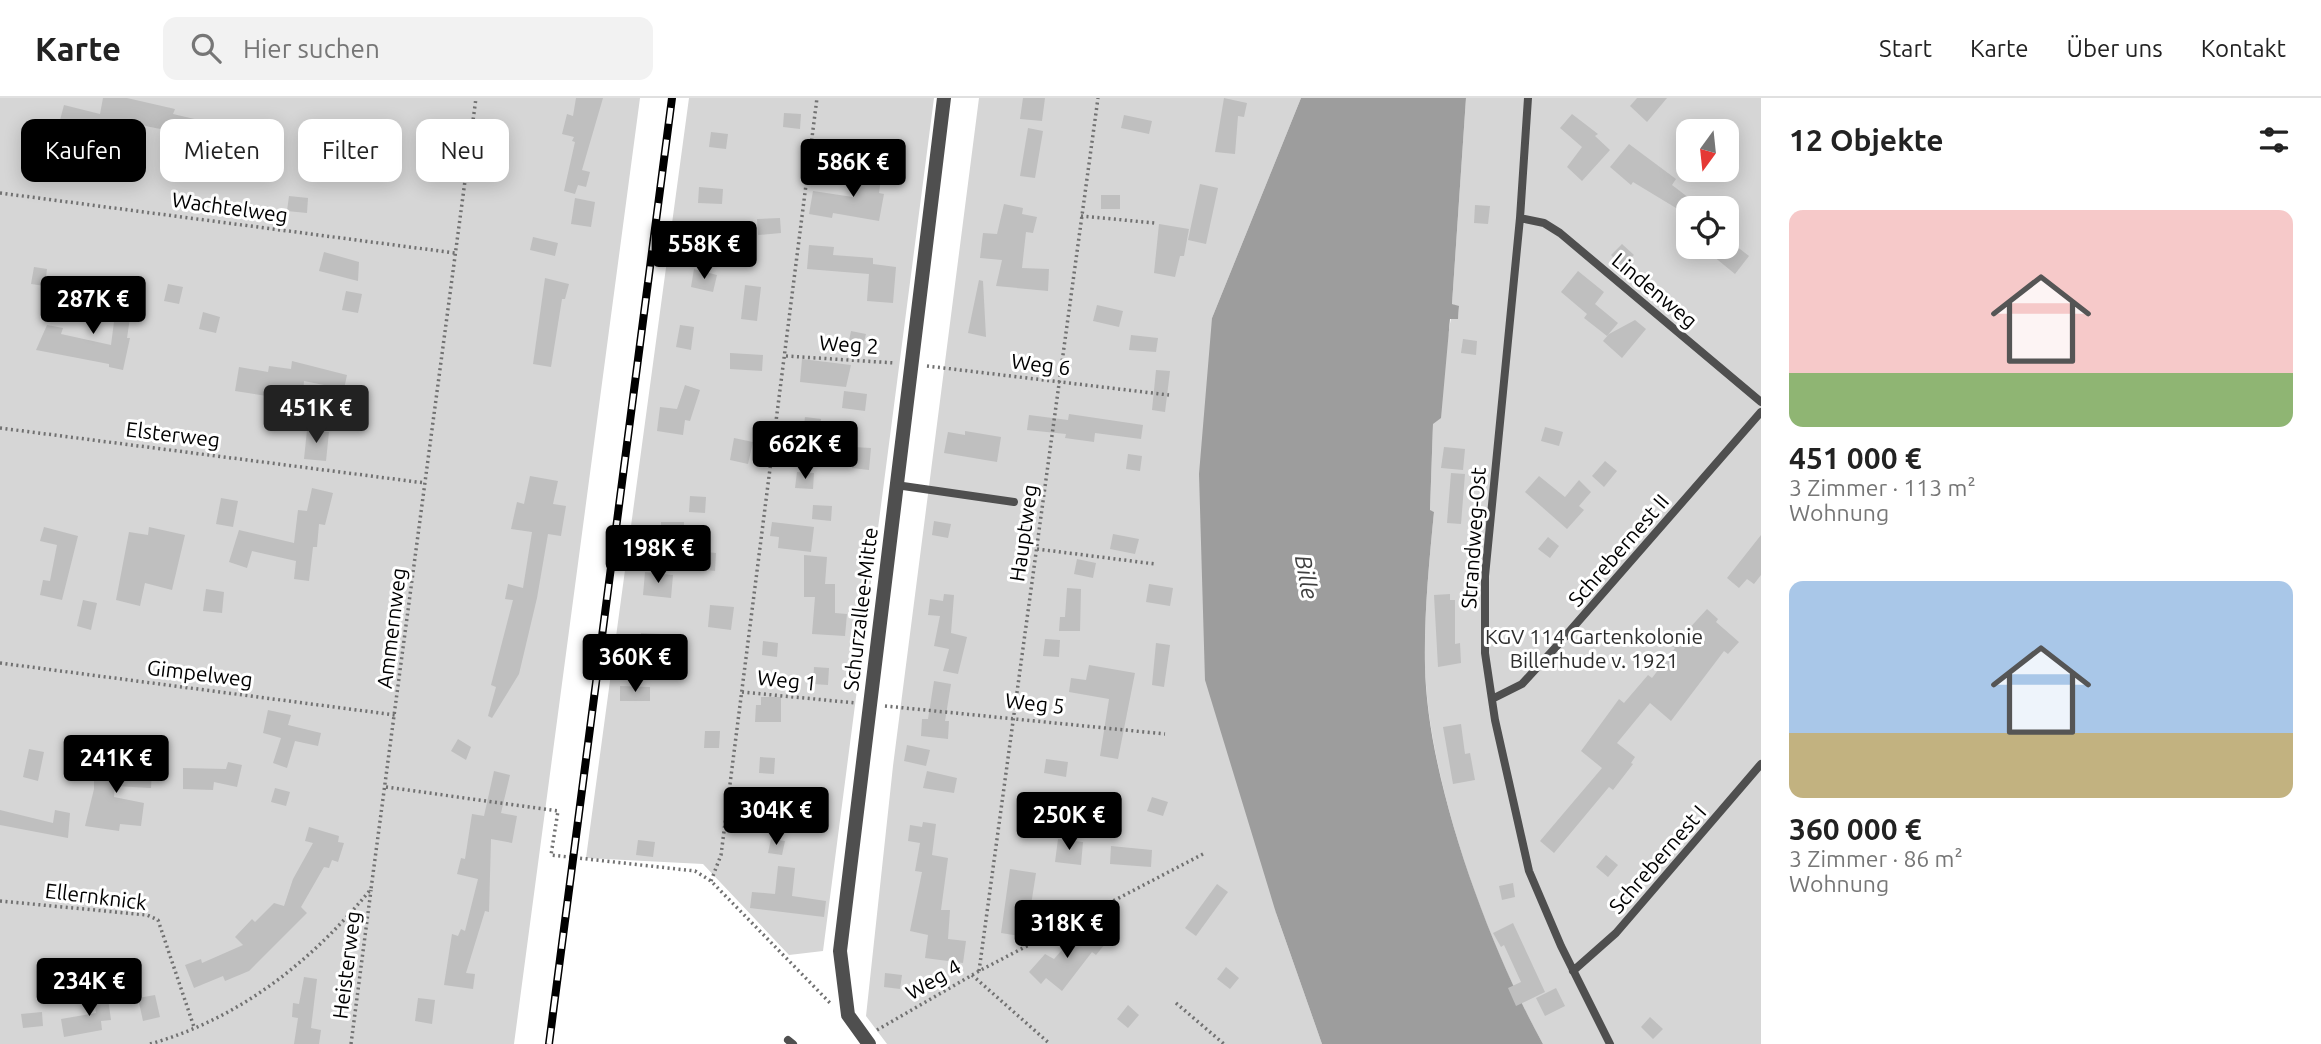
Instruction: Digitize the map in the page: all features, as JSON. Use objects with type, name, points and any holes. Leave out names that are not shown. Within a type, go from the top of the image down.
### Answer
[{"type":"street","name":"Schurzallee-Mitte","points":[[866,1041],[848,1015],[840,951],[909,364],[944,98]]},
{"type":"lane","name":"Strandweg-Ost","points":[[1528,98],[1520,218],[1485,576],[1485,653],[1492,699],[1529,871],[1573,971],[1610,1044]]},
{"type":"lane","name":"Lindenweg","points":[[1520,218],[1544,223],[1560,233],[1761,402]]},
{"type":"lane","name":"Schrebernest II","points":[[1492,699],[1522,684],[1761,412]]},
{"type":"lane","points":[[896,485],[1014,502]]},
{"type":"lane","name":"Schrebernest I","points":[[1573,971],[1616,933],[1761,764]]},
{"type":"path","name":"Ammernweg","points":[[371,889],[476,98]]},
{"type":"path","points":[[711,881],[721,855],[817,98]]},
{"type":"path","name":"Hauptweg","points":[[979,971],[1098,98]]},
{"type":"path","name":"Wachtelweg","points":[[0,193],[455,253]]},
{"type":"path","points":[[1081,216],[1155,223]]},
{"type":"path","name":"Weg 2","points":[[786,356],[909,364]]},
{"type":"path","name":"Weg 6","points":[[909,364],[1170,395]]},
{"type":"path","name":"Elsterweg","points":[[0,428],[425,483]]},
{"type":"path","points":[[1037,549],[1155,564]]},
{"type":"path","name":"Gimpelweg","points":[[0,663],[396,715]]},
{"type":"path","name":"Weg 1","points":[[742,692],[870,704]]},
{"type":"path","name":"Weg 5","points":[[902,707],[1015,716],[1165,734]]},
{"type":"path","points":[[386,788],[558,811],[551,855],[695,870],[711,881],[827,1002],[848,1015]]},
{"type":"path","name":"Weg 4","points":[[866,1041],[979,971],[1205,853]]},
{"type":"path","points":[[150,1044],[252,1001],[302,963],[341,926],[371,889]]},
{"type":"path","name":"Heisterweg","points":[[351,1044],[371,889]]},
{"type":"path","name":"Ellernknick","points":[[0,901],[146,915],[158,920],[194,1027]]},
{"type":"path","points":[[972,975],[1050,1044]]},
{"type":"path","points":[[1176,1003],[1224,1044]]},
{"type":"green space","points":[[0,98],[640,98],[514,1044],[0,1044]]},
{"type":"green space","points":[[689,98],[934,98],[823,951],[789,955],[703,864],[586,858]]},
{"type":"green space","points":[[979,98],[1301,98],[1212,318],[1276,913],[1322,1044],[887,1044],[866,1016],[893,766]]},
{"type":"green space","name":"KGV 114 Gartenkolonie Billerhude v. 1921","points":[[1466,98],[1761,98],[1761,1044],[1543,1044],[1501,959],[1464,861],[1449,810],[1429,711],[1425,666],[1426,608],[1434,512],[1430,511],[1433,424],[1451,318],[1458,318],[1459,307],[1452,304]]},
{"type":"water","name":"Bille","points":[[1301,98],[1466,98],[1452,304],[1459,306],[1458,319],[1450,319],[1441,418],[1433,424],[1430,510],[1434,512],[1425,647],[1428,711],[1449,809],[1464,860],[1502,959],[1543,1044],[1322,1044],[1276,913],[1205,680],[1199,474],[1212,318]]},
{"type":"building","points":[[103,98],[127,98],[175,109],[173,114],[194,119],[160,119],[160,129],[146,126],[146,119],[60,119],[64,105],[100,114]]},
{"type":"building","points":[[576,98],[603,98],[582,170],[590,172],[586,187],[578,185],[575,194],[564,191],[574,137],[562,134],[567,114],[573,116]]},
{"type":"building","points":[[1023,98],[1045,98],[1042,121],[1020,119]]},
{"type":"building","points":[[1224,98],[1247,103],[1244,117],[1238,116],[1235,154],[1215,152]]},
{"type":"building","points":[[1637,98],[1667,98],[1647,122],[1630,106]]},
{"type":"building","points":[[784,113],[801,114],[800,129],[783,127]]},
{"type":"building","points":[[1572,114],[1598,134],[1595,136],[1610,150],[1582,181],[1567,167],[1582,147],[1560,128]]},
{"type":"building","points":[[1124,115],[1152,121],[1149,134],[1121,128]]},
{"type":"building","points":[[1028,128],[1043,131],[1035,178],[1020,176]]},
{"type":"building","points":[[711,132],[728,134],[726,149],[709,147]]},
{"type":"building","points":[[1629,144],[1676,179],[1672,185],[1686,196],[1676,196],[1676,208],[1633,182],[1631,185],[1610,167]]},
{"type":"building","points":[[857,168],[882,171],[879,193],[884,194],[879,221],[833,213],[832,218],[809,214],[813,191],[853,197]]},
{"type":"building","points":[[1200,184],[1218,188],[1206,244],[1188,240]]},
{"type":"building","points":[[699,187],[723,189],[722,204],[698,203]]},
{"type":"building","points":[[1101,195],[1120,195],[1120,209],[1101,209]]},
{"type":"building","points":[[289,196],[308,198],[307,213],[287,211]]},
{"type":"building","points":[[575,198],[595,202],[591,227],[571,224]]},
{"type":"building","points":[[1004,204],[1023,208],[1022,214],[1037,217],[1033,233],[1026,232],[1022,268],[1049,269],[1048,291],[996,286],[1002,260],[980,258],[983,233],[997,234]]},
{"type":"building","points":[[1475,205],[1490,206],[1488,224],[1474,223]]},
{"type":"building","points":[[780,218],[781,233],[758,235],[757,219]]},
{"type":"building","points":[[1159,224],[1189,229],[1184,256],[1180,256],[1175,277],[1154,273]]},
{"type":"building","points":[[533,237],[558,243],[555,256],[530,250]]},
{"type":"building","points":[[1622,244],[1634,255],[1622,266],[1611,255]]},
{"type":"building","points":[[809,245],[834,247],[833,255],[873,258],[873,264],[896,267],[893,303],[867,301],[869,274],[807,269]]},
{"type":"building","points":[[1739,248],[1749,256],[1735,274],[1717,259],[1739,259]]},
{"type":"building","points":[[324,252],[359,262],[358,281],[319,271]]},
{"type":"building","points":[[34,267],[47,269],[45,286],[31,284]]},
{"type":"building","points":[[694,269],[717,275],[713,292],[691,287]]},
{"type":"building","points":[[1578,271],[1604,292],[1595,304],[1618,323],[1607,336],[1584,318],[1587,314],[1561,292]]},
{"type":"building","points":[[545,278],[569,284],[565,299],[562,299],[551,367],[533,364]]},
{"type":"building","points":[[979,280],[983,281],[986,337],[968,333]]},
{"type":"building","points":[[168,284],[183,287],[179,304],[164,301]]},
{"type":"building","points":[[745,285],[761,287],[757,321],[741,319]]},
{"type":"building","points":[[346,291],[362,294],[358,313],[342,310]]},
{"type":"building","points":[[80,295],[132,304],[127,338],[130,338],[123,370],[109,367],[109,364],[36,350],[47,325],[63,328],[61,334],[111,345],[115,314],[78,309]]},
{"type":"building","points":[[1097,305],[1123,311],[1119,327],[1093,321]]},
{"type":"building","points":[[203,312],[220,317],[216,333],[199,329]]},
{"type":"building","points":[[1635,320],[1646,329],[1622,358],[1603,341],[1609,334]]},
{"type":"building","points":[[680,325],[694,327],[691,350],[676,347]]},
{"type":"building","points":[[851,331],[866,334],[861,353],[847,350]]},
{"type":"building","points":[[1131,335],[1158,338],[1156,352],[1129,350]]},
{"type":"building","points":[[1463,339],[1477,341],[1476,355],[1461,353]]},
{"type":"building","points":[[730,353],[763,355],[762,371],[730,369]]},
{"type":"building","points":[[802,359],[851,365],[846,387],[800,382]]},
{"type":"building","points":[[292,361],[347,375],[344,389],[304,381],[303,393],[283,390],[280,398],[235,391],[239,367],[268,372],[269,366],[291,369]]},
{"type":"building","points":[[1156,370],[1170,371],[1165,412],[1152,410]]},
{"type":"building","points":[[685,385],[700,390],[690,421],[685,420],[683,435],[657,431],[660,407],[677,409]]},
{"type":"building","points":[[844,391],[867,394],[865,411],[842,408]]},
{"type":"building","points":[[1069,414],[1143,425],[1141,439],[1095,433],[1094,442],[1065,438],[1066,434],[1027,430],[1029,415],[1068,420]]},
{"type":"building","points":[[805,417],[821,419],[819,435],[803,433]]},
{"type":"building","points":[[1545,427],[1563,432],[1559,446],[1541,441]]},
{"type":"building","points":[[307,430],[329,432],[326,461],[304,459]]},
{"type":"building","points":[[965,431],[1001,437],[997,462],[944,453],[948,432],[965,435]]},
{"type":"building","points":[[734,438],[753,442],[748,464],[730,460]]},
{"type":"building","points":[[853,447],[871,448],[869,470],[852,468]]},
{"type":"building","points":[[1444,447],[1465,449],[1463,470],[1441,468]]},
{"type":"building","points":[[1128,454],[1142,456],[1140,471],[1126,469]]},
{"type":"building","points":[[1605,461],[1617,471],[1604,487],[1592,476]]},
{"type":"building","points":[[797,472],[814,473],[813,489],[795,488]]},
{"type":"building","points":[[1451,473],[1465,474],[1461,524],[1447,523]]},
{"type":"building","points":[[530,476],[558,481],[553,504],[566,506],[561,536],[548,534],[537,598],[519,674],[492,718],[488,716],[496,687],[491,685],[513,600],[505,599],[508,584],[523,588],[532,532],[511,529],[517,502],[524,504]]},
{"type":"building","points":[[1539,476],[1565,497],[1579,480],[1591,492],[1579,506],[1584,510],[1567,529],[1525,492]]},
{"type":"building","points":[[312,488],[333,493],[325,525],[319,524],[309,581],[294,579],[296,561],[252,551],[247,568],[229,562],[239,530],[294,543],[298,510],[307,511]]},
{"type":"building","points":[[690,496],[706,497],[705,513],[689,512]]},
{"type":"building","points":[[221,498],[238,501],[233,527],[216,524]]},
{"type":"building","points":[[813,505],[832,506],[831,521],[812,519]]},
{"type":"building","points":[[934,521],[951,524],[948,538],[932,535]]},
{"type":"building","points":[[661,522],[684,522],[684,539],[661,538]]},
{"type":"building","points":[[772,522],[814,527],[811,552],[778,548],[779,537],[770,536]]},
{"type":"building","points":[[44,527],[78,536],[62,600],[40,595],[43,580],[50,581],[57,545],[40,541]]},
{"type":"building","points":[[149,527],[185,535],[172,590],[145,583],[140,606],[116,600],[129,532],[148,535]]},
{"type":"building","points":[[1113,534],[1139,539],[1135,554],[1110,549]]},
{"type":"building","points":[[1761,535],[1761,575],[1754,584],[1747,579],[1739,588],[1727,578]]},
{"type":"building","points":[[1548,537],[1559,546],[1550,558],[1538,549]]},
{"type":"building","points":[[697,551],[716,553],[715,571],[696,569]]},
{"type":"building","points":[[804,555],[827,557],[825,584],[835,584],[835,613],[847,614],[845,636],[812,634],[815,597],[804,597]]},
{"type":"building","points":[[1077,559],[1096,563],[1093,578],[1074,574]]},
{"type":"building","points":[[645,572],[673,575],[671,598],[643,595]]},
{"type":"building","points":[[1149,584],[1173,588],[1170,606],[1146,602]]},
{"type":"building","points":[[1067,588],[1081,589],[1080,631],[1059,631],[1060,617],[1065,617]]},
{"type":"building","points":[[206,589],[224,592],[222,613],[203,611]]},
{"type":"building","points":[[944,594],[954,595],[951,633],[967,637],[958,674],[943,671],[949,649],[934,646],[940,616],[928,615],[930,599],[943,601]]},
{"type":"building","points":[[1450,594],[1450,600],[1455,600],[1455,644],[1460,643],[1461,663],[1438,667],[1434,595]]},
{"type":"building","points":[[83,600],[97,603],[91,630],[77,626]]},
{"type":"building","points":[[710,605],[734,607],[731,630],[708,627]]},
{"type":"building","points":[[1707,609],[1718,619],[1716,622],[1739,642],[1728,654],[1724,651],[1671,721],[1650,703],[1617,743],[1635,757],[1631,763],[1633,764],[1613,790],[1609,787],[1554,853],[1540,841],[1602,768],[1581,751],[1619,699],[1624,703],[1648,675],[1652,678],[1675,648],[1669,644],[1680,630],[1685,633]]},
{"type":"building","points":[[641,633],[661,634],[660,651],[640,649]]},
{"type":"building","points":[[1045,639],[1060,640],[1059,657],[1043,656]]},
{"type":"building","points":[[763,641],[778,643],[777,657],[762,655]]},
{"type":"building","points":[[1156,643],[1170,645],[1164,687],[1152,685]]},
{"type":"building","points":[[1089,665],[1135,673],[1118,759],[1100,756],[1109,699],[1069,692],[1071,678],[1086,680]]},
{"type":"building","points":[[814,667],[829,668],[828,685],[813,684]]},
{"type":"building","points":[[934,681],[951,684],[945,721],[949,721],[948,739],[921,736],[922,719],[928,719]]},
{"type":"building","points":[[620,686],[650,687],[650,701],[620,701]]},
{"type":"building","points":[[761,697],[781,697],[781,722],[755,722],[756,705],[761,705]]},
{"type":"building","points":[[268,710],[291,715],[288,725],[321,733],[318,746],[295,741],[287,768],[273,763],[281,738],[263,733]]},
{"type":"building","points":[[1461,724],[1465,754],[1470,753],[1475,780],[1453,784],[1443,727]]},
{"type":"building","points":[[705,731],[720,731],[719,748],[704,748]]},
{"type":"building","points":[[458,739],[471,747],[466,760],[451,751]]},
{"type":"building","points":[[907,745],[930,750],[926,766],[904,761]]},
{"type":"building","points":[[29,749],[44,752],[38,781],[23,777]]},
{"type":"building","points":[[760,757],[775,758],[774,774],[759,773]]},
{"type":"building","points":[[92,759],[152,769],[151,788],[115,786],[114,797],[144,803],[141,826],[120,824],[119,831],[85,826],[94,789],[94,781],[88,780]]},
{"type":"building","points":[[1046,759],[1068,762],[1066,777],[1044,773]]},
{"type":"building","points":[[228,762],[242,765],[237,787],[214,782],[213,790],[183,789],[183,768],[226,769]]},
{"type":"building","points":[[494,771],[510,775],[501,813],[517,816],[512,843],[491,839],[489,912],[485,911],[466,973],[475,974],[473,989],[444,985],[452,934],[458,936],[461,929],[465,931],[478,879],[457,874],[461,858],[465,859],[472,814],[484,816]]},
{"type":"building","points":[[927,771],[957,778],[954,793],[923,788]]},
{"type":"building","points":[[275,788],[290,792],[286,806],[271,802]]},
{"type":"building","points":[[1087,793],[1114,798],[1110,814],[1084,809]]},
{"type":"building","points":[[1152,797],[1168,802],[1163,816],[1147,811]]},
{"type":"building","points":[[0,810],[53,823],[55,810],[70,813],[68,838],[0,825]]},
{"type":"building","points":[[752,813],[765,814],[764,828],[750,826]]},
{"type":"building","points":[[923,822],[936,824],[932,855],[948,858],[941,910],[950,910],[948,939],[966,941],[963,963],[925,958],[928,935],[910,931],[922,872],[915,871],[920,843],[908,841],[910,825],[922,827]]},
{"type":"building","points":[[309,827],[339,836],[338,842],[344,843],[338,862],[332,860],[329,868],[324,867],[301,907],[307,913],[249,971],[225,981],[223,976],[194,988],[185,965],[201,959],[202,963],[243,945],[235,937],[252,919],[255,922],[274,903],[284,906],[293,879],[313,843],[305,841]]},
{"type":"building","points":[[771,839],[785,841],[782,855],[768,853]]},
{"type":"building","points":[[1058,839],[1083,842],[1081,865],[1055,862]]},
{"type":"building","points":[[638,840],[655,842],[653,857],[636,855]]},
{"type":"building","points":[[1111,846],[1152,850],[1151,867],[1110,864]]},
{"type":"building","points":[[1606,855],[1618,865],[1608,877],[1596,867]]},
{"type":"building","points":[[778,866],[795,868],[792,896],[826,901],[824,917],[750,908],[752,892],[775,894]]},
{"type":"building","points":[[1010,869],[1036,873],[1026,937],[1001,933]]},
{"type":"building","points":[[1513,883],[1515,897],[1502,900],[1499,886]]},
{"type":"building","points":[[1217,884],[1228,892],[1196,936],[1185,928]]},
{"type":"building","points":[[1513,923],[1545,992],[1516,1006],[1508,988],[1521,982],[1504,945],[1501,947],[1493,933]]},
{"type":"building","points":[[1083,926],[1105,944],[1096,955],[1092,952],[1062,991],[1046,978],[1041,984],[1029,972],[1045,954],[1054,959]]},
{"type":"building","points":[[1226,967],[1239,978],[1230,989],[1217,979]]},
{"type":"building","points":[[885,973],[902,975],[900,989],[884,987]]},
{"type":"building","points":[[304,977],[317,979],[311,1028],[321,1030],[319,1044],[294,1044],[298,1018],[292,1017],[293,1003],[299,1004]]},
{"type":"building","points":[[1556,988],[1565,1006],[1545,1016],[1536,998]]},
{"type":"building","points":[[107,991],[111,1020],[101,1021],[102,1030],[64,1037],[61,1019],[96,1013],[93,993]]},
{"type":"building","points":[[155,995],[160,1017],[143,1021],[138,998]]},
{"type":"building","points":[[418,998],[435,1000],[432,1024],[415,1021]]},
{"type":"building","points":[[1128,1005],[1139,1015],[1128,1028],[1117,1019]]},
{"type":"building","points":[[42,1012],[43,1026],[23,1028],[21,1014]]},
{"type":"building","points":[[1650,1017],[1663,1029],[1653,1039],[1641,1027]]},
{"type":"railway","points":[[549,1044],[672,98]]}]
